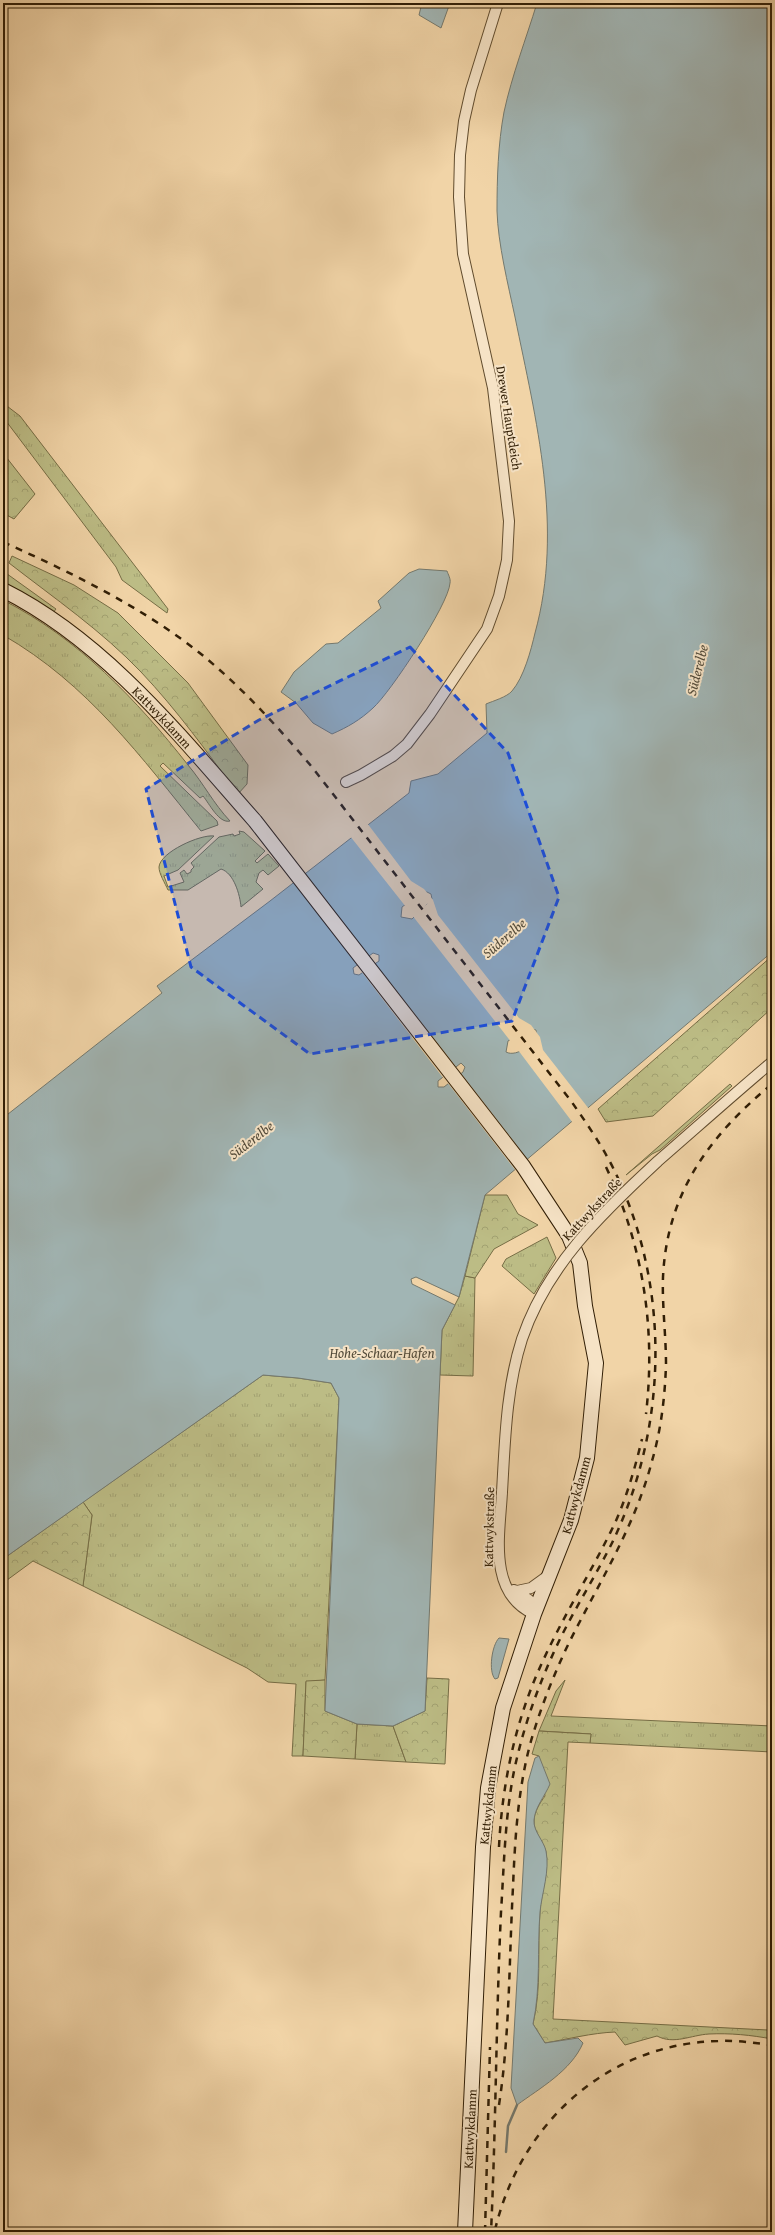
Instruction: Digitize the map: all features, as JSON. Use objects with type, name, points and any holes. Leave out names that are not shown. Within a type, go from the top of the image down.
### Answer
[{"type":"main road","name":"Kattwykdamm","points":[[3,590],[34,608],[74,635],[119,674],[207,766],[229,794],[254,821],[523,1166],[548,1204],[563,1233],[585,1306],[589,1325],[587,1337],[593,1394],[589,1441],[580,1489],[552,1572],[534,1614],[501,1713],[488,1788],[465,2232]]},
{"type":"street","name":"Drewer Hauptdeich","points":[[346,782],[393,756],[408,744],[430,714],[487,629],[499,596],[507,560],[509,521],[495,404],[464,254],[459,197],[460,155],[464,121],[471,90],[498,3]]},
{"type":"street","name":"Kattwykstraße","points":[[534,1614],[518,1604],[511,1597],[513,1590],[503,1580],[499,1566],[507,1410],[512,1378],[528,1324],[553,1275],[581,1236],[602,1214],[695,1128],[772,1062]]},
{"type":"street","points":[[513,1590],[528,1590],[536,1586],[552,1572]]},
{"type":"highlighted area","points":[[410,647],[508,753],[559,897],[512,1021],[310,1054],[191,967],[146,789],[259,720]]},
{"type":"green space","points":[[3,403],[20,416],[168,609],[167,613],[122,580],[116,567],[3,417]]},
{"type":"green space","points":[[3,453],[35,494],[14,519],[3,513]]},
{"type":"green space","points":[[12,556],[74,585],[118,613],[188,683],[248,765],[247,784],[238,794],[179,716],[141,672],[94,629],[9,563]]},
{"type":"green space","points":[[3,571],[56,609],[52,614],[3,584]]},
{"type":"green space","points":[[3,600],[57,633],[104,672],[127,694],[194,772],[230,821],[226,821],[218,816],[203,796],[200,798],[163,763],[160,766],[217,821],[218,825],[201,831],[134,749],[87,699],[33,654],[3,635]]},
{"type":"green space","points":[[239,831],[244,832],[265,851],[255,861],[257,863],[268,854],[279,866],[268,875],[263,870],[259,873],[256,882],[263,889],[241,907],[236,885],[226,871],[221,869],[188,890],[168,890],[161,876],[159,867],[161,861],[173,850],[191,841],[208,836],[214,836],[178,870],[164,876],[168,887],[184,882],[180,873],[184,870],[187,874],[191,872],[194,867],[191,863],[219,837],[233,834],[234,836],[240,834]]},
{"type":"green space","points":[[772,956],[772,1008],[653,1116],[606,1122],[598,1109]]},
{"type":"green space","points":[[730,1084],[732,1086],[660,1150],[652,1154],[626,1175]]},
{"type":"green space","points":[[485,1195],[507,1195],[518,1214],[538,1225],[494,1249],[475,1278],[465,1276]]},
{"type":"green space","points":[[547,1237],[556,1258],[534,1294],[502,1266],[506,1259]]},
{"type":"green space","points":[[465,1276],[475,1278],[473,1376],[440,1375],[442,1330],[459,1297]]},
{"type":"green space","points":[[263,1375],[331,1383],[339,1398],[325,1680],[306,1682],[303,1756],[292,1756],[296,1684],[268,1682],[247,1668],[83,1586],[92,1515],[83,1502]]},
{"type":"green space","points":[[83,1502],[92,1515],[83,1586],[33,1561],[3,1583],[3,1559]]},
{"type":"green space","points":[[427,1678],[449,1679],[445,1764],[406,1762],[393,1726],[425,1711]]},
{"type":"green space","points":[[325,1680],[325,1711],[357,1724],[355,1759],[303,1756],[306,1681]]},
{"type":"green space","points":[[565,1680],[551,1716],[772,1726],[772,1752],[590,1743],[591,1734],[539,1731],[556,1691]]},
{"type":"green space","points":[[357,1724],[393,1726],[406,1762],[355,1759]]},
{"type":"green space","points":[[539,1731],[591,1734],[590,1743],[568,1742],[553,2019],[768,2030],[768,2028],[772,2028],[772,2039],[748,2035],[725,2034],[709,2034],[676,2040],[663,2039],[657,2036],[625,2045],[615,2032],[545,2043],[533,2024],[536,2010],[538,1982],[540,1912],[547,1860],[545,1848],[534,1825],[536,1811],[545,1796],[539,1756],[532,1754]]},
{"type":"water","points":[[422,3],[450,3],[441,28],[419,15]]},
{"type":"water","points":[[537,3],[772,3],[772,952],[485,1195],[459,1297],[416,1277],[411,1279],[412,1284],[455,1305],[442,1330],[425,1711],[393,1726],[357,1724],[325,1711],[339,1398],[331,1383],[263,1375],[3,1559],[3,1118],[162,993],[157,986],[270,901],[409,793],[411,781],[438,774],[487,733],[486,704],[510,693],[520,678],[535,633],[543,594],[547,554],[547,514],[544,474],[538,435],[501,250],[497,211],[497,187],[499,149],[507,98]],"holes":[[[427,892],[431,894],[432,899],[412,919],[401,917],[402,907],[421,893]],[[373,953],[379,955],[379,961],[359,975],[354,974],[353,968]],[[528,1028],[536,1030],[536,1035],[530,1044],[526,1048],[516,1053],[506,1052],[508,1041]],[[461,1063],[465,1067],[463,1072],[444,1087],[438,1087],[438,1081]]]},
{"type":"water","points":[[419,569],[447,571],[450,578],[450,583],[447,594],[430,628],[405,667],[373,708],[354,723],[332,734],[313,723],[296,703],[281,692],[294,672],[326,644],[338,643],[381,608],[378,601],[409,573]]},
{"type":"water","points":[[499,1638],[509,1639],[498,1678],[495,1679],[491,1664],[494,1646]]},
{"type":"water","points":[[539,1756],[550,1784],[538,1806],[534,1820],[535,1828],[546,1851],[547,1866],[540,1912],[538,1982],[533,2024],[545,2043],[578,2038],[583,2043],[578,2053],[563,2070],[517,2105],[511,2088],[528,1782],[535,1758]]},
{"type":"pier","points":[[367,823],[411,881],[424,889],[433,900],[438,915],[519,1018],[531,1025],[540,1037],[543,1050],[589,1109],[573,1123],[518,1050],[532,1039],[534,1031],[525,1031],[512,1043],[412,915],[427,904],[429,896],[421,895],[406,907],[350,836]]},
{"type":"pier","points":[[374,962],[457,1068],[444,1079],[361,971]]},
{"type":"pier","points":[[460,1072],[529,1161],[516,1171],[447,1082]]},
{"type":"waterway","points":[[506,2152],[508,2126],[517,2105]]},
{"type":"railway","points":[[3,542],[78,577],[151,618],[212,663],[271,721],[312,767],[571,1101],[596,1138],[612,1166],[635,1220],[647,1266],[654,1313],[655,1360],[652,1407],[644,1454],[630,1499],[612,1543],[567,1625],[546,1669],[533,1702],[514,1771],[507,1823],[501,1912],[491,2232]]},
{"type":"railway","points":[[499,2105],[503,2078],[507,2023],[516,1832],[520,1795],[531,1741],[542,1706],[556,1672],[566,1649],[625,1534],[635,1511],[652,1461],[660,1425],[665,1389],[666,1364],[663,1277],[666,1247],[673,1219],[695,1168],[711,1146],[729,1124],[772,1084]]},
{"type":"railway","points":[[606,1167],[619,1196],[629,1226],[638,1257],[644,1288],[649,1350],[649,1382],[646,1414]]},
{"type":"railway","points":[[499,1847],[503,1800],[511,1754],[524,1709],[541,1665],[615,1523],[637,1461],[642,1439]]},
{"type":"railway","points":[[495,2230],[507,2192],[525,2156],[547,2124],[574,2097],[605,2074],[639,2057],[677,2046],[718,2041],[772,2045]]},
{"type":"railway","points":[[485,2232],[490,2047]]},
{"type":"water label","name":"Süderelbe","points":[[697,670]]},
{"type":"water label","name":"Süderelbe","points":[[504,938]]},
{"type":"water label","name":"Süderelbe","points":[[251,1140]]},
{"type":"water label","name":"Hohe-Schaar-Hafen","points":[[382,1353]]}]
